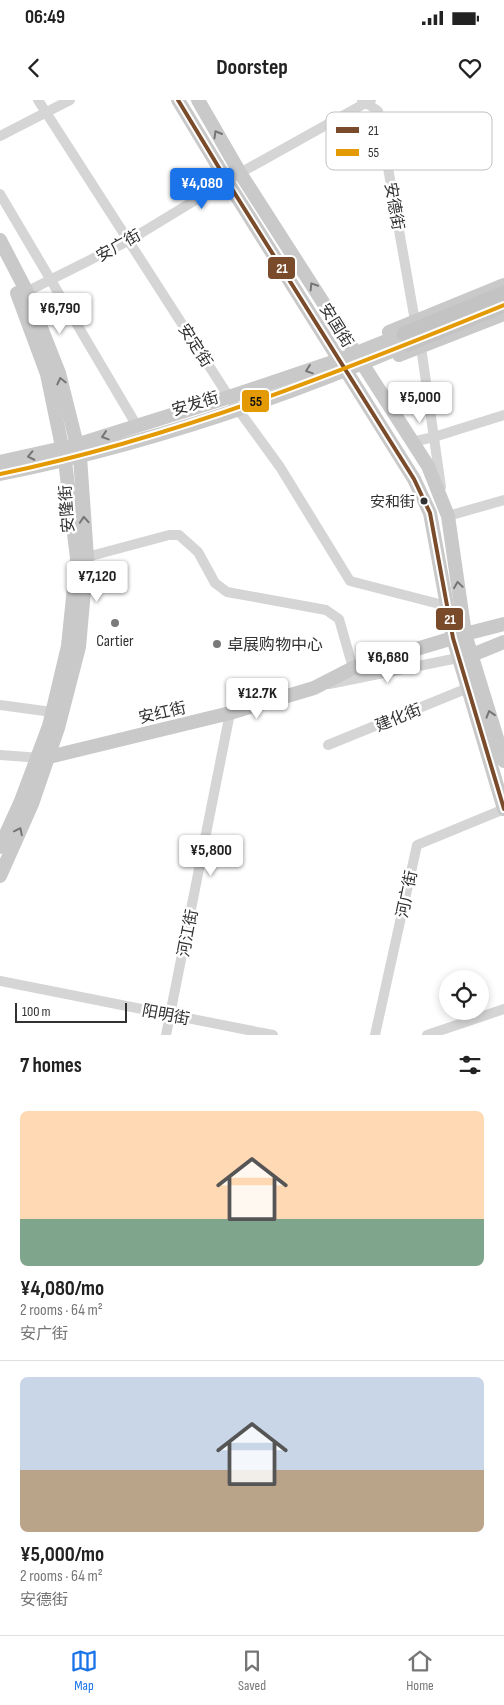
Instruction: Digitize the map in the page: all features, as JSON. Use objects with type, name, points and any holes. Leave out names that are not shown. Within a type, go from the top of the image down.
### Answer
[{"type":"highway","name":"安发街","points":[[411,342],[504,293]]},
{"type":"highway","name":"安发街","points":[[411,342],[504,305]]},
{"type":"main road","name":"安国街","points":[[178,100],[226,181],[414,479],[430,514],[447,606],[459,636]]},
{"type":"main road","name":"安国街","points":[[198,100],[240,172],[428,466],[448,516],[459,636]]},
{"type":"main road","name":"安隆街","points":[[0,240],[23,294],[71,453],[87,557],[79,648],[42,758]]},
{"type":"main road","name":"安隆街","points":[[0,261],[23,294]]},
{"type":"main road","name":"安发街","points":[[359,358],[381,336],[504,284]]},
{"type":"main road","name":"安发街","points":[[71,453],[234,403],[359,358],[504,314]]},
{"type":"main road","name":"安发街","points":[[359,358],[392,357],[411,342]]},
{"type":"main road","name":"安发街","points":[[71,453],[136,426],[234,403]]},
{"type":"main road","name":"安隆街","points":[[42,758],[68,646],[77,558],[71,453]]},
{"type":"main road","points":[[0,462],[71,453]]},
{"type":"main road","points":[[0,474],[71,453]]},
{"type":"main road","name":"安红街","points":[[42,758],[230,713],[314,688],[353,668],[504,624]]},
{"type":"main road","points":[[459,636],[504,761]]},
{"type":"main road","points":[[465,656],[504,642]]},
{"type":"main road","points":[[465,656],[468,688],[504,809]]},
{"type":"main road","points":[[0,847],[42,758]]},
{"type":"main road","points":[[0,876],[32,804],[42,758]]},
{"type":"street","name":"安定街","points":[[38,100],[234,403],[280,467],[350,581],[447,606]]},
{"type":"street","points":[[0,136],[70,100]]},
{"type":"street","name":"安广街","points":[[346,112],[366,101]]},
{"type":"street","name":"安德街","points":[[366,101],[378,112]]},
{"type":"street","name":"安广街","points":[[23,294],[128,241],[240,172],[326,124]]},
{"type":"street","name":"安德街","points":[[388,170],[415,321]]},
{"type":"street","points":[[0,194],[136,426]]},
{"type":"street","points":[[411,342],[434,437],[442,498]]},
{"type":"street","points":[[412,442],[504,415]]},
{"type":"street","points":[[448,516],[504,500]]},
{"type":"street","points":[[87,557],[169,535],[179,535],[198,552],[214,583],[228,592],[326,610],[339,619],[353,668]]},
{"type":"street","points":[[314,688],[465,656]]},
{"type":"street","name":"建化街","points":[[328,745],[468,688]]},
{"type":"street","points":[[0,705],[52,712]]},
{"type":"street","name":"河江街","points":[[166,1035],[230,713]]},
{"type":"street","points":[[0,755],[42,758]]},
{"type":"street","name":"河广街","points":[[375,1035],[417,845],[504,809]]},
{"type":"street","name":"阳明街","points":[[0,981],[273,1035]]},
{"type":"street","points":[[427,1035],[504,1009]]},
{"type":"transit line","name":"21","points":[[178,100],[414,479],[430,513],[453,638],[504,809]]},
{"type":"transit line","name":"55","points":[[0,474],[129,442],[256,401],[380,355],[504,305]]},
{"type":"place","name":"安和街","points":[[424,501]]},
{"type":"place","name":"Cartier","points":[[115,623]]},
{"type":"place","name":"卓展购物中心","points":[[217,644]]}]
